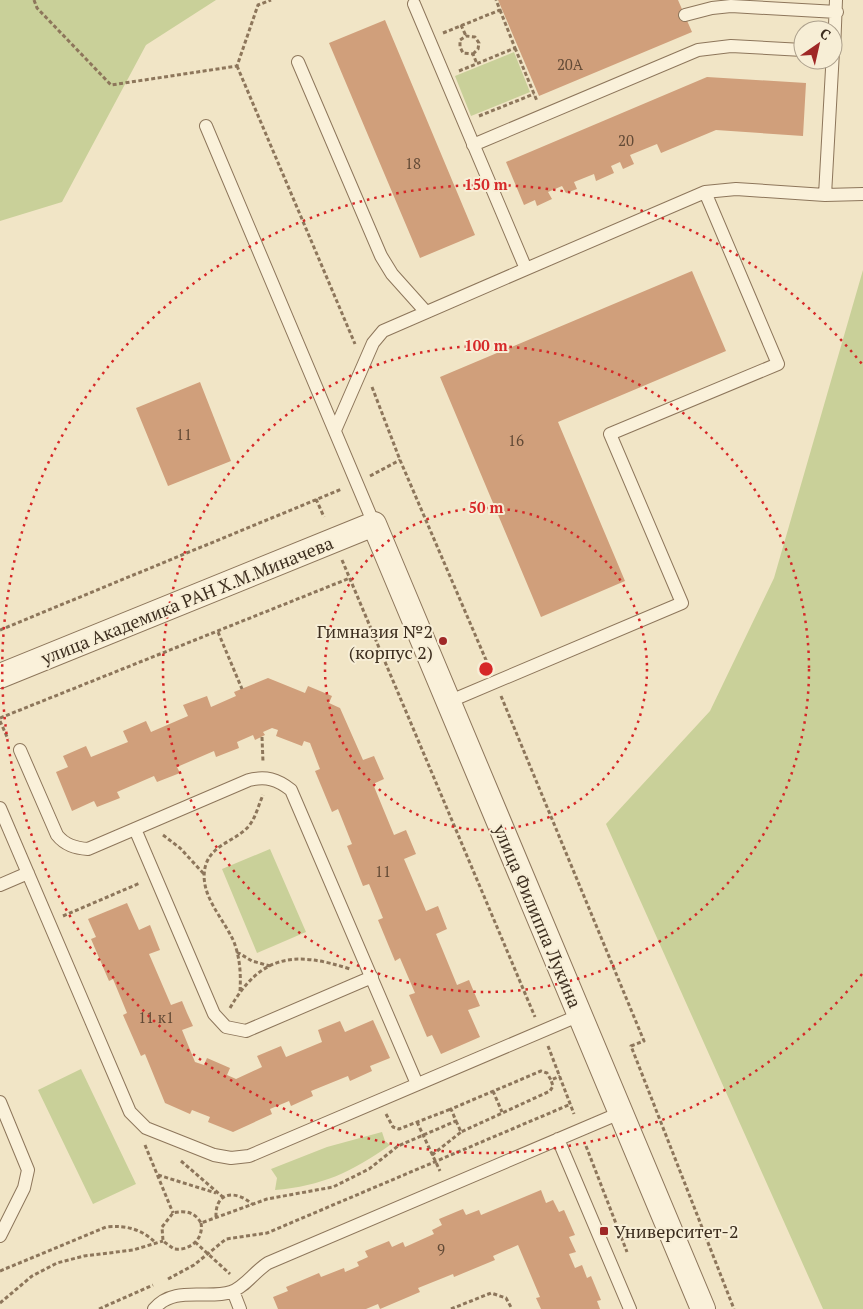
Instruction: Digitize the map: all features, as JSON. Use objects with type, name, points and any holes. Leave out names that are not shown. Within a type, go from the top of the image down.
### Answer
[{"type":"street","name":"улица Академика РАН Х.М.Миначева","points":[[0,676],[374,524]]},
{"type":"street","name":"улица Филиппа Лукина","points":[[374,524],[703,1309]]},
{"type":"lane","points":[[414,4],[526,269]]},
{"type":"lane","points":[[685,16],[726,6],[836,6],[835,20]]},
{"type":"lane","points":[[473,145],[698,50],[732,46],[793,49]]},
{"type":"lane","points":[[298,62],[378,251],[392,274],[426,312]]},
{"type":"lane","points":[[825,195],[833,70]]},
{"type":"lane","points":[[206,126],[336,428],[374,524]]},
{"type":"lane","points":[[336,428],[372,343],[382,331],[706,192],[736,189],[825,195],[863,194]]},
{"type":"lane","points":[[448,702],[682,603],[610,434],[778,364],[706,192]]},
{"type":"lane","points":[[20,750],[56,835],[68,845],[88,849],[249,780],[266,778],[281,782],[292,790],[417,1084]]},
{"type":"lane","points":[[0,808],[130,1112],[146,1128],[214,1155],[240,1158],[580,1015]]},
{"type":"lane","points":[[140,827],[155,877],[214,1014],[222,1024],[230,1028],[246,1030],[371,976]]},
{"type":"lane","points":[[0,885],[28,873]]},
{"type":"lane","points":[[0,1102],[28,1170],[24,1188],[0,1236]]},
{"type":"lane","points":[[154,1309],[161,1303],[179,1296],[238,1288],[268,1263],[620,1113]]},
{"type":"lane","points":[[558,1139],[630,1309]]},
{"type":"lane","points":[[238,1288],[240,1309]]},
{"type":"path","points":[[34,0],[37,8],[110,85],[237,66]]},
{"type":"path","points":[[270,0],[258,5],[237,66],[363,364],[400,460],[496,682],[644,1041],[631,1046],[734,1309]]},
{"type":"path","points":[[496,0],[542,116]]},
{"type":"path","points":[[428,39],[500,10]]},
{"type":"path","points":[[461,25],[466,36]]},
{"type":"path","points":[[466,36],[475,37],[479,43],[478,49],[473,54],[466,54],[461,50],[460,40],[466,36]]},
{"type":"path","points":[[444,77],[515,48]]},
{"type":"path","points":[[473,54],[477,64]]},
{"type":"path","points":[[464,122],[534,94]]},
{"type":"path","points":[[0,630],[316,500],[358,482],[400,460]]},
{"type":"path","points":[[316,500],[324,517]]},
{"type":"path","points":[[340,554],[542,1031],[628,1255]]},
{"type":"path","points":[[0,718],[350,578]]},
{"type":"path","points":[[218,632],[242,688]]},
{"type":"path","points":[[240,991],[237,951],[206,892],[204,874],[207,862],[215,850],[249,826],[266,778],[262,736]]},
{"type":"path","points":[[140,827],[180,848],[204,874]]},
{"type":"path","points":[[49,922],[155,877]]},
{"type":"path","points":[[237,951],[252,961],[270,966]]},
{"type":"path","points":[[222,1024],[240,991],[254,976],[270,966],[298,958],[309,958],[371,976]]},
{"type":"path","points":[[388,1119],[393,1127],[397,1129],[451,1109],[541,1071],[547,1073],[553,1086],[552,1090],[461,1132],[432,1155]]},
{"type":"path","points":[[551,1080],[560,1076]]},
{"type":"path","points":[[493,1091],[502,1112]]},
{"type":"path","points":[[162,1282],[194,1265],[226,1238],[267,1233],[571,1104]]},
{"type":"path","points":[[451,1109],[461,1132]]},
{"type":"path","points":[[130,1112],[174,1213]]},
{"type":"path","points":[[202,1223],[252,1204],[284,1195],[334,1187],[369,1169],[398,1146],[456,1121]]},
{"type":"path","points":[[417,1122],[447,1186]]},
{"type":"path","points":[[157,1175],[220,1195]]},
{"type":"path","points":[[216,1217],[220,1202],[230,1194],[240,1195],[252,1204]]},
{"type":"path","points":[[185,1211],[192,1213],[202,1223],[201,1233],[190,1247],[179,1250],[170,1248],[163,1241],[162,1227],[174,1213],[185,1211]]},
{"type":"path","points":[[0,1271],[106,1227],[128,1227],[147,1235],[156,1243]]},
{"type":"path","points":[[0,1303],[27,1279],[57,1263],[84,1256],[126,1252],[163,1241]]},
{"type":"path","points":[[195,1242],[238,1288]]},
{"type":"path","points":[[99,1309],[155,1285]]},
{"type":"path","points":[[451,1309],[491,1293],[506,1298],[512,1309]]},
{"type":"green space","points":[[0,0],[216,0],[146,45],[62,202],[0,221]]},
{"type":"green space","points":[[514,52],[530,92],[471,116],[455,76]]},
{"type":"green space","points":[[863,270],[863,1309],[823,1309],[606,824],[710,711],[774,578]]},
{"type":"green space","points":[[270,849],[306,932],[257,953],[222,869]]},
{"type":"green space","points":[[81,1069],[136,1184],[93,1204],[38,1090]]},
{"type":"green space","points":[[382,1132],[385,1141],[390,1145],[363,1163],[322,1181],[275,1190],[277,1178],[271,1169],[327,1147]]},
{"type":"building","points":[[498,0],[678,0],[692,32],[539,96]]},
{"type":"building","points":[[385,20],[475,235],[420,258],[329,43]]},
{"type":"building","points":[[707,77],[806,83],[803,136],[716,130],[661,153],[657,144],[630,155],[634,164],[623,169],[620,162],[611,166],[614,173],[596,181],[594,174],[574,182],[577,189],[566,193],[562,186],[548,192],[552,199],[537,206],[535,200],[524,205],[506,162]]},
{"type":"building","points":[[692,271],[726,351],[558,422],[625,581],[541,617],[440,377]]},
{"type":"building","points":[[200,382],[231,461],[168,486],[136,408]]},
{"type":"building","points":[[268,678],[305,693],[308,686],[332,696],[329,703],[340,708],[363,760],[374,756],[384,779],[373,784],[394,835],[406,830],[416,854],[404,859],[426,911],[438,906],[447,929],[436,934],[457,985],[469,980],[480,1006],[468,1010],[480,1037],[441,1054],[432,1035],[427,1037],[409,995],[415,993],[400,958],[395,961],[378,920],[383,918],[369,884],[363,886],[347,846],[352,844],[338,809],[332,812],[315,771],[320,769],[310,743],[304,741],[302,746],[276,736],[278,730],[272,728],[263,732],[265,735],[255,740],[253,735],[237,742],[239,748],[216,757],[214,751],[177,767],[180,773],[157,782],[154,776],[117,792],[120,798],[97,807],[94,801],[72,811],[56,772],[68,767],[63,756],[86,746],[91,757],[128,742],[123,731],[146,721],[151,732],[188,716],[183,705],[207,696],[211,707],[236,696],[234,692]]},
{"type":"building","points":[[127,903],[139,930],[150,925],[160,950],[149,954],[171,1005],[182,1001],[193,1026],[182,1030],[195,1062],[204,1065],[207,1058],[230,1068],[227,1075],[236,1079],[262,1067],[257,1056],[281,1046],[286,1057],[322,1042],[318,1030],[340,1021],[345,1032],[373,1020],[390,1058],[370,1066],[372,1071],[350,1081],[348,1076],[311,1091],[313,1096],[291,1106],[289,1101],[270,1109],[272,1114],[233,1132],[208,1122],[210,1117],[192,1110],[190,1114],[165,1103],[145,1054],[141,1056],[123,1015],[127,1013],[113,979],[109,981],[91,939],[96,937],[88,919]]},
{"type":"building","points":[[541,1190],[546,1203],[553,1200],[559,1212],[564,1210],[575,1235],[569,1237],[576,1252],[569,1254],[575,1268],[582,1265],[587,1278],[591,1276],[601,1300],[597,1301],[600,1309],[541,1309],[536,1298],[540,1297],[518,1245],[493,1256],[495,1260],[454,1277],[453,1274],[418,1288],[420,1292],[380,1309],[378,1304],[366,1309],[278,1309],[273,1297],[288,1291],[286,1287],[319,1273],[321,1277],[344,1268],[345,1272],[359,1266],[357,1262],[368,1257],[365,1251],[389,1241],[392,1247],[403,1242],[405,1247],[434,1234],[432,1230],[442,1225],[439,1219],[463,1209],[466,1215],[479,1210],[481,1215]]},
{"type":"place","name":"Гимназия №2 (корпус 2)","points":[[443,641]]},
{"type":"place","name":"Университет-2","points":[[604,1231]]}]
